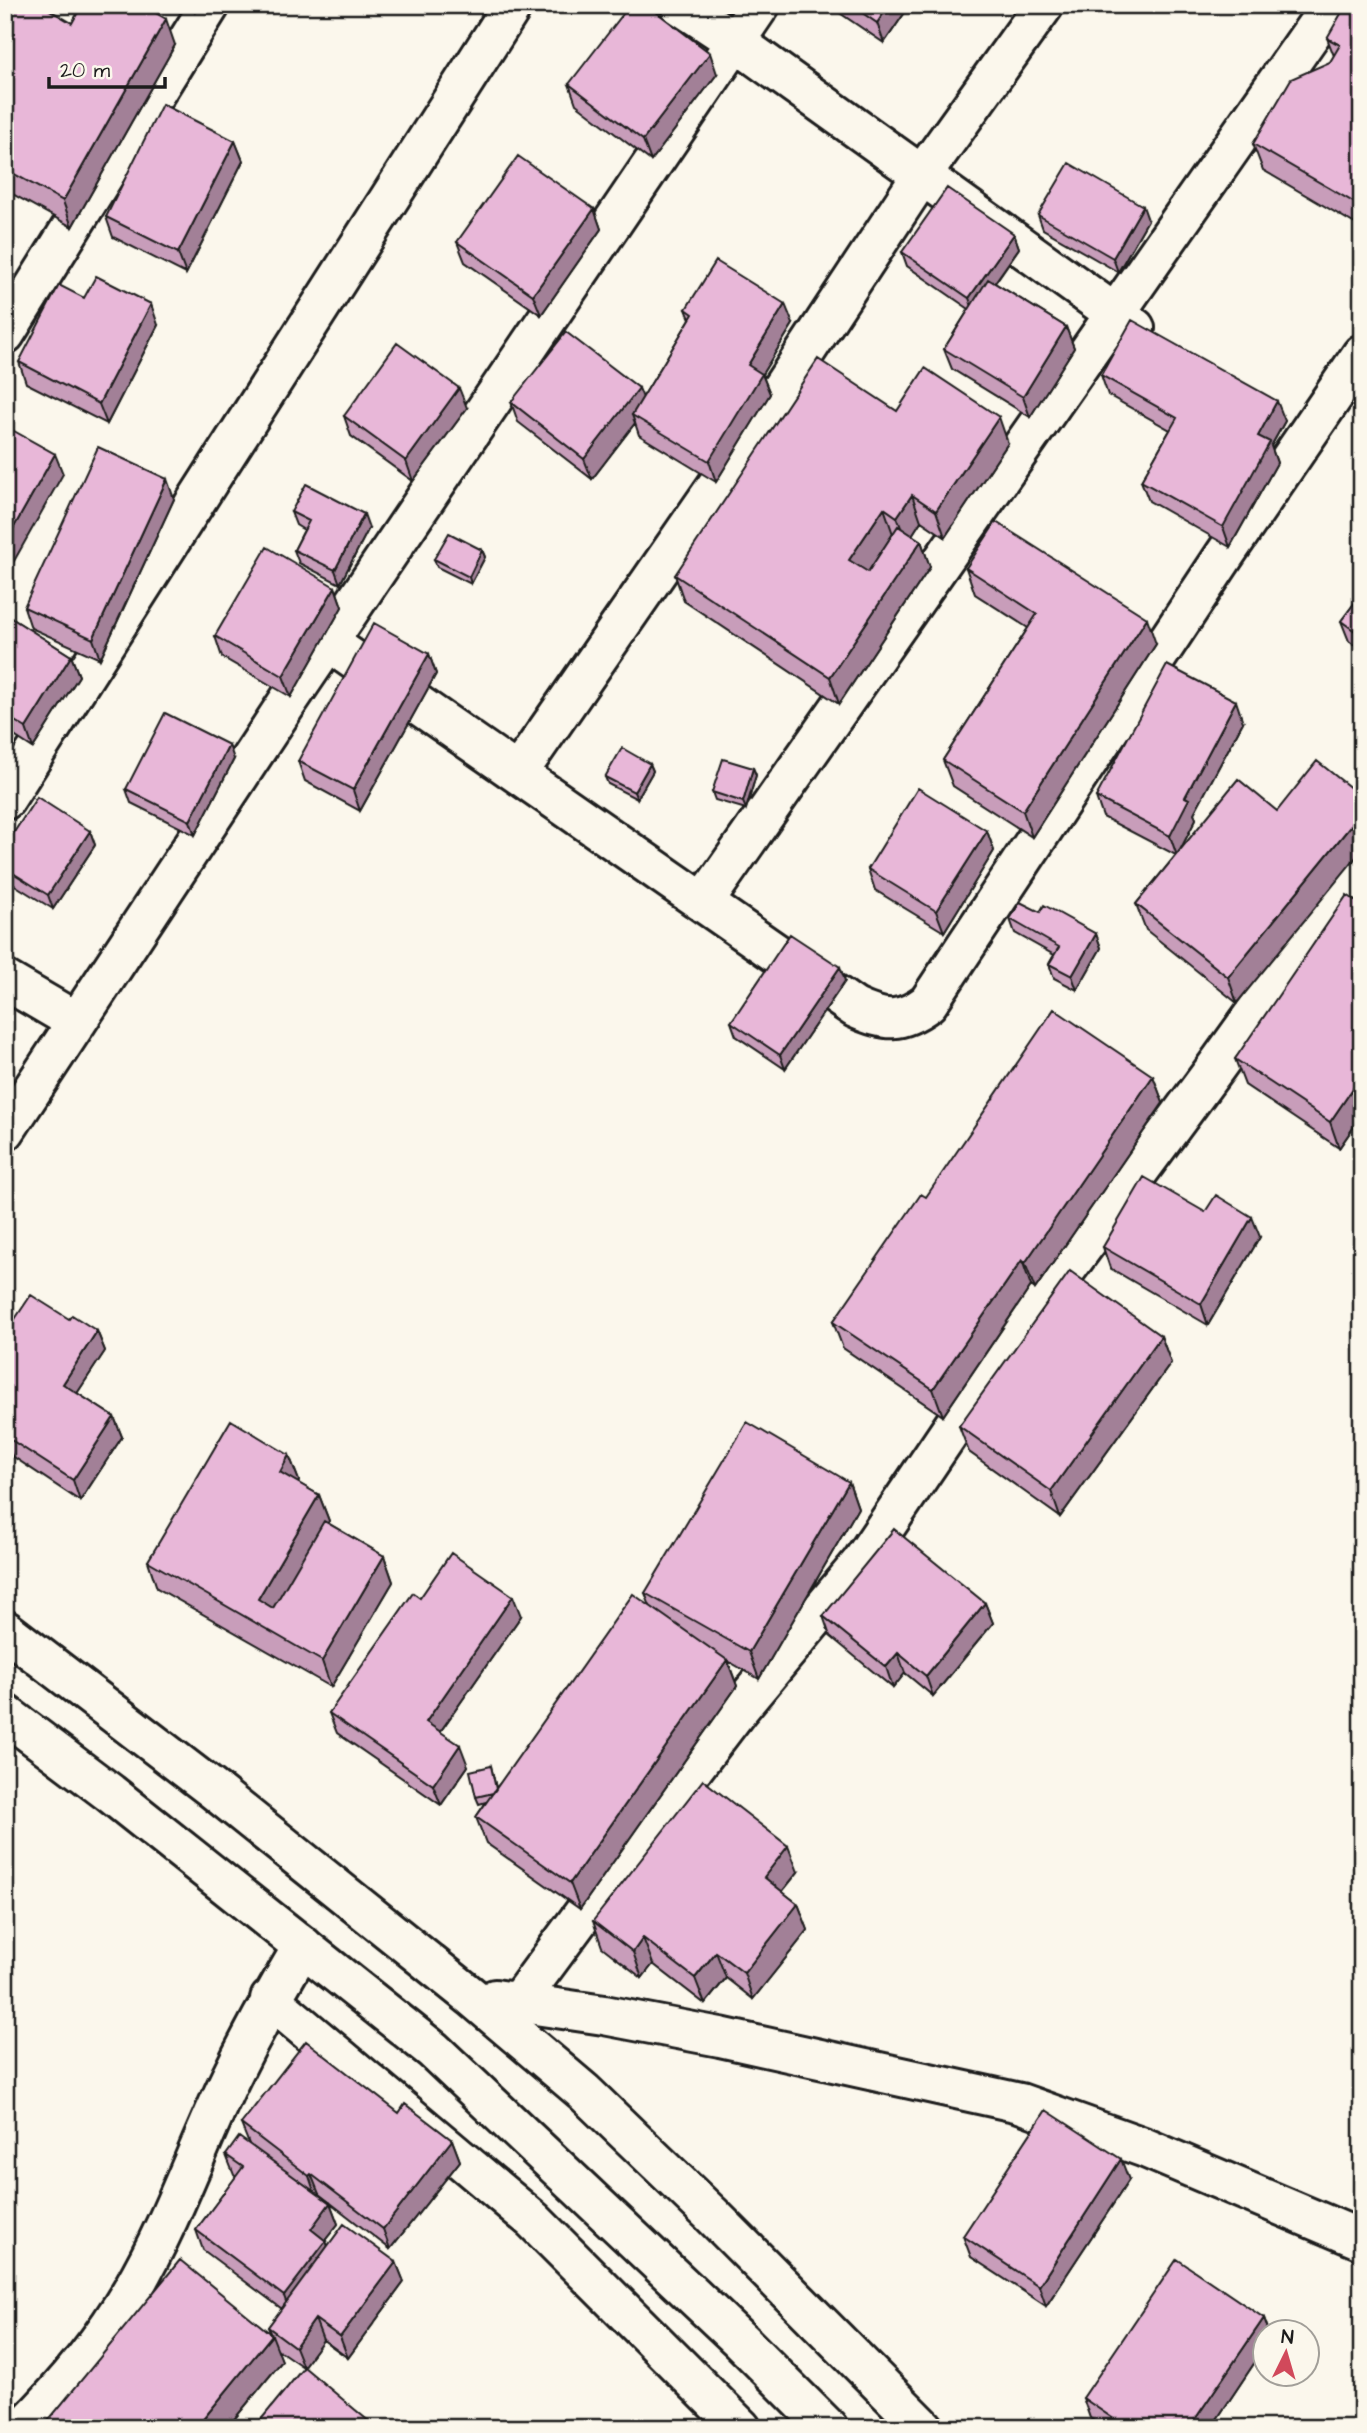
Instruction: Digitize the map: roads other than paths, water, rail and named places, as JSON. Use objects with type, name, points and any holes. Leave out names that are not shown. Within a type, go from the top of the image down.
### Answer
[{"type":"main road","points":[[5,334],[210,5]]},
{"type":"main road","points":[[5,800],[513,5]]},
{"type":"main road","points":[[680,5],[736,41],[1159,345]]},
{"type":"main road","points":[[5,1131],[328,642],[760,5]]},
{"type":"main road","points":[[518,773],[727,471],[922,175],[1044,5]]},
{"type":"main road","points":[[704,902],[1331,5]]},
{"type":"main road","points":[[328,642],[855,1008],[873,1016],[893,1019],[912,1015],[928,1003],[1362,354]]},
{"type":"main road","points":[[1267,422],[1300,446]]},
{"type":"main road","points":[[518,2002],[738,1710],[861,1563],[983,1382],[1362,864]]},
{"type":"main road","points":[[5,980],[77,1022]]},
{"type":"main road","points":[[5,1630],[214,1790],[472,1997],[584,2092],[711,2214],[925,2428]]},
{"type":"main road","points":[[5,1714],[110,1793],[433,2050],[730,2330],[828,2428]]},
{"type":"main road","points":[[23,2428],[87,2355],[132,2290],[163,2228],[230,2078],[270,1999],[303,1946]]},
{"type":"main road","points":[[472,1997],[518,2002],[720,2037],[1020,2104],[1143,2147],[1362,2240]]},
{"type":"main road","points":[[270,1999],[533,2220],[741,2428]]}]
